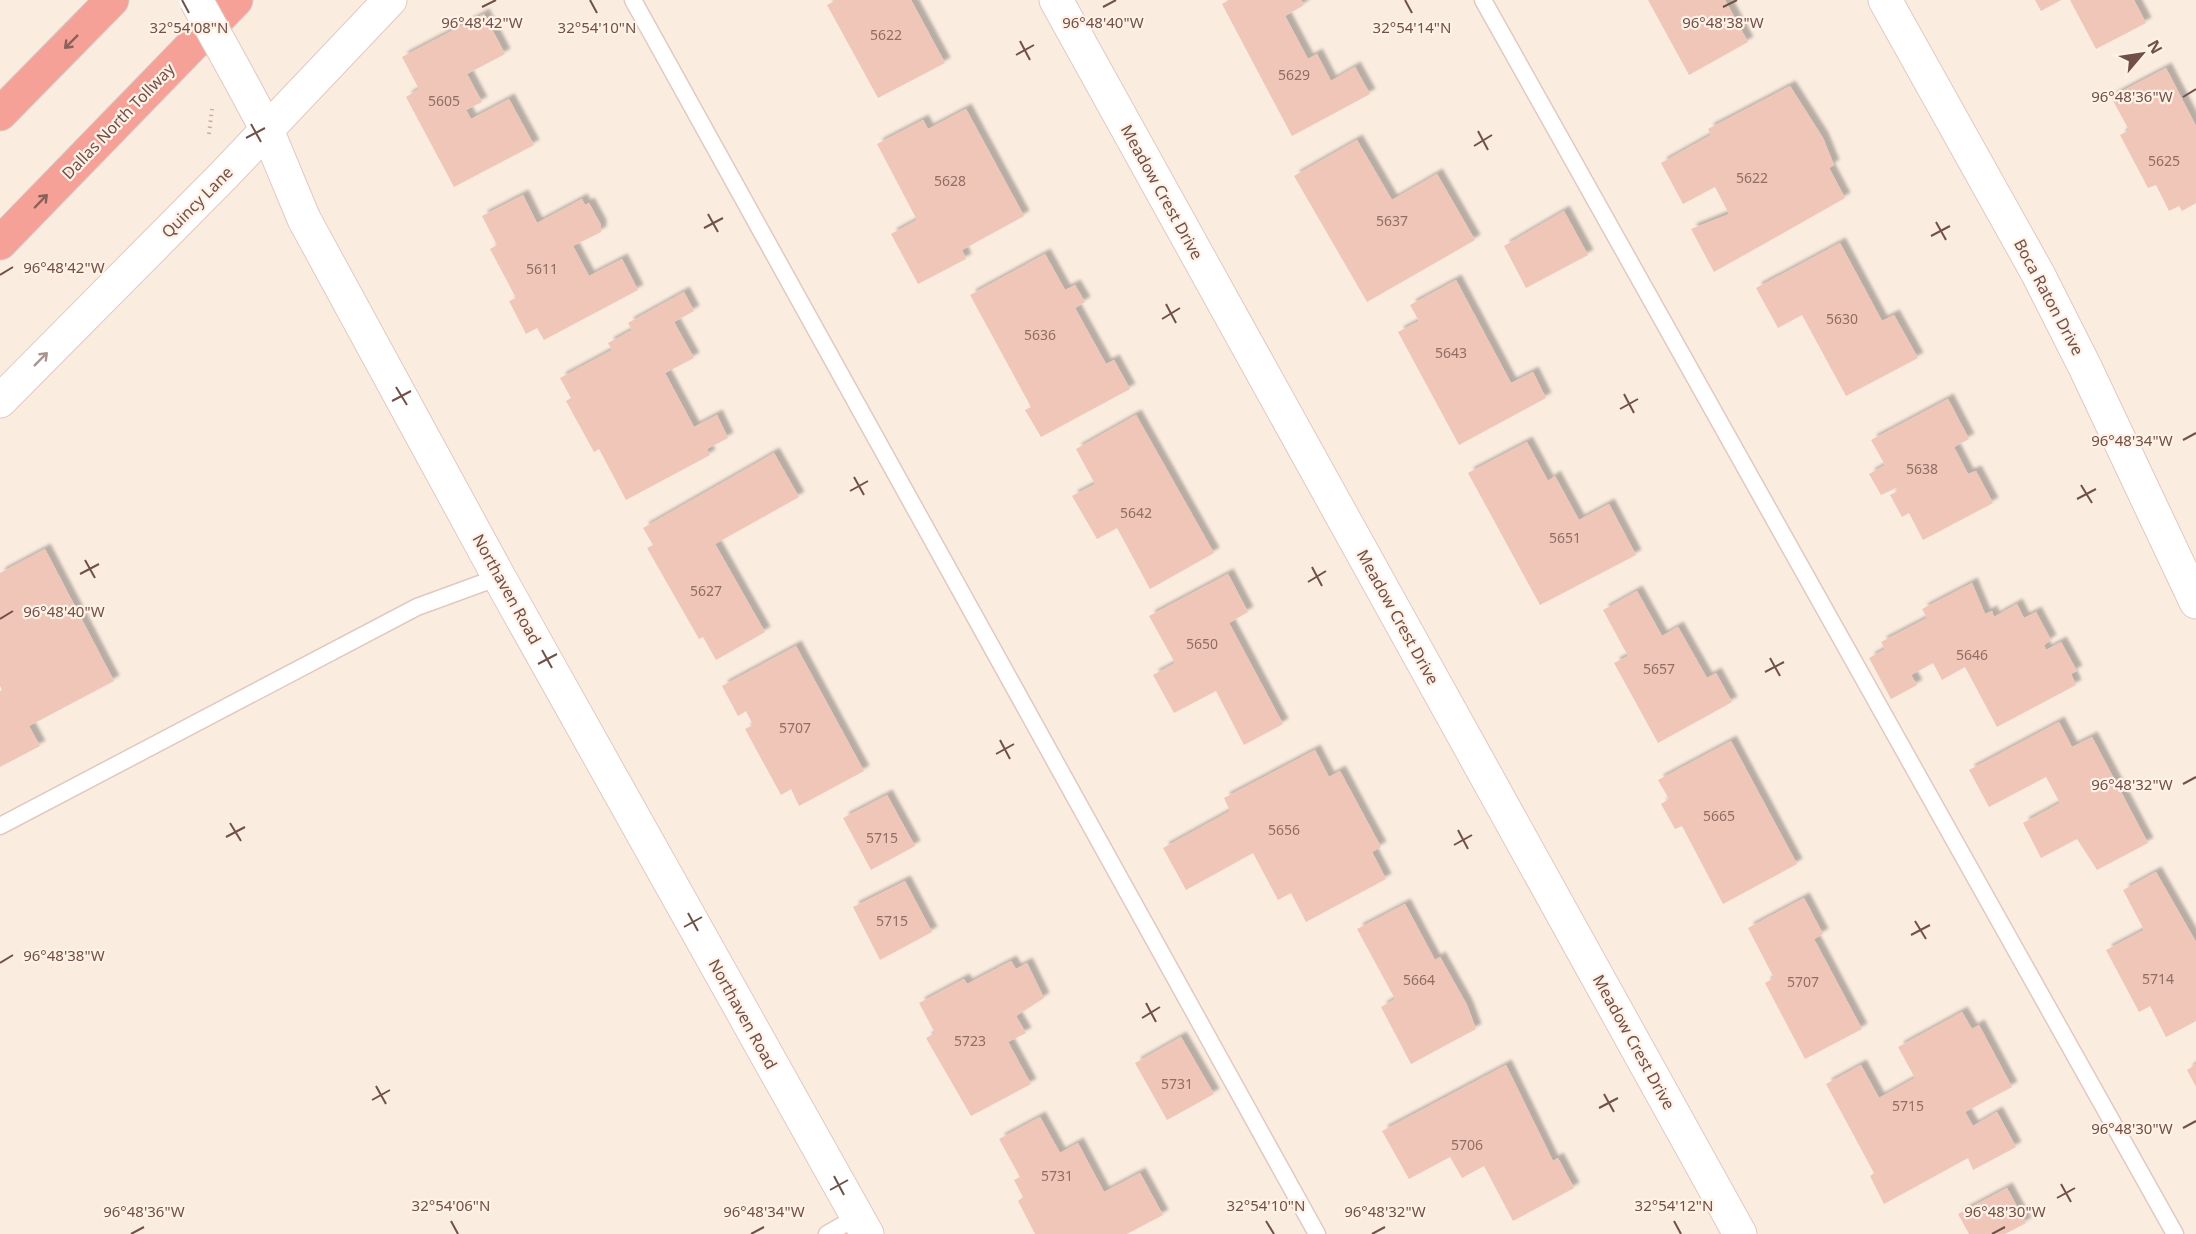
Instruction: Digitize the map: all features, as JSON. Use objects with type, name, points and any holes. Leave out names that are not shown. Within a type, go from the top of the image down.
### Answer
[{"type":"highway","points":[[0,114],[112,0]]},
{"type":"highway","name":"Dallas North Tollway","points":[[0,243],[236,0]]},
{"type":"street","name":"Northaven Road","points":[[196,0],[267,130],[304,219],[500,577],[862,1226]]},
{"type":"street","name":"Quincy Lane","points":[[0,400],[267,130],[390,0]]},
{"type":"street","name":"Meadow Crest Drive","points":[[1056,0],[1740,1234]]},
{"type":"street","name":"Boca Raton Drive","points":[[1885,0],[2043,284],[2085,367],[2196,602]]},
{"type":"lane","points":[[633,0],[1317,1234]]},
{"type":"lane","points":[[1483,0],[2175,1234]]},
{"type":"lane","points":[[0,826],[417,607],[500,577]]},
{"type":"lane","points":[[827,1234],[862,1226]]},
{"type":"path","points":[[206,141],[211,131],[213,105]]},
{"type":"building","points":[[836,0],[911,0],[945,63],[878,98],[827,5]]},
{"type":"building","points":[[1229,0],[1301,0],[1304,5],[1285,16],[1308,59],[1317,54],[1331,81],[1355,67],[1370,94],[1292,136],[1222,4]]},
{"type":"building","points":[[1648,0],[1725,0],[1748,42],[1689,75]]},
{"type":"building","points":[[2035,0],[2061,0],[2041,11]]},
{"type":"building","points":[[2070,0],[2134,0],[2146,23],[2096,49]]},
{"type":"building","points":[[484,14],[505,54],[467,74],[482,102],[466,110],[471,119],[509,99],[534,145],[454,187],[406,97],[419,89],[402,57]]},
{"type":"building","points":[[2166,68],[2196,126],[2196,203],[2182,211],[2179,206],[2169,211],[2156,185],[2148,188],[2120,135],[2129,130],[2111,97]]},
{"type":"building","points":[[1790,86],[1823,138],[1834,165],[1829,168],[1845,198],[1714,272],[1691,229],[1729,214],[1715,187],[1683,204],[1661,163],[1711,135],[1708,129]]},
{"type":"building","points":[[966,109],[1024,216],[962,250],[966,259],[918,284],[891,234],[917,220],[877,144],[923,120],[928,129]]},
{"type":"building","points":[[1357,140],[1392,200],[1437,174],[1475,240],[1367,302],[1294,176]]},
{"type":"building","points":[[523,195],[537,223],[582,199],[585,205],[589,203],[601,225],[601,232],[573,246],[589,276],[622,259],[638,290],[544,340],[537,328],[526,334],[509,301],[516,298],[490,249],[497,245],[482,216]]},
{"type":"building","points":[[1564,211],[1588,255],[1526,288],[1504,246]]},
{"type":"building","points":[[1840,243],[1882,321],[1894,315],[1918,358],[1846,396],[1802,315],[1778,328],[1756,288]]},
{"type":"building","points":[[1045,254],[1065,290],[1075,285],[1085,302],[1075,308],[1106,364],[1114,360],[1130,389],[1041,437],[1025,410],[1031,407],[970,295]]},
{"type":"building","points":[[1456,280],[1511,383],[1533,372],[1546,398],[1459,445],[1398,332],[1419,321],[1410,305]]},
{"type":"building","points":[[684,292],[694,311],[674,322],[694,358],[665,373],[694,427],[717,415],[728,438],[707,449],[710,455],[626,500],[599,449],[594,452],[566,401],[571,398],[560,378],[612,350],[608,343],[632,330],[628,323]]},
{"type":"building","points":[[1948,399],[1969,439],[1954,447],[1968,474],[1976,471],[1993,503],[1923,540],[1909,513],[1902,517],[1890,495],[1898,491],[1896,488],[1881,495],[1869,474],[1885,465],[1871,440]]},
{"type":"building","points":[[1136,415],[1214,553],[1150,589],[1117,528],[1097,539],[1072,496],[1095,484],[1076,449]]},
{"type":"building","points":[[1527,442],[1548,481],[1555,476],[1579,520],[1609,504],[1636,555],[1540,605],[1468,473]]},
{"type":"building","points":[[774,453],[799,497],[715,544],[765,632],[716,660],[703,637],[699,639],[647,548],[653,545],[643,528]]},
{"type":"building","points":[[45,549],[114,681],[29,726],[40,746],[0,767],[0,691],[2,690],[0,686],[0,573]]},
{"type":"building","points":[[1228,574],[1248,612],[1229,623],[1283,724],[1244,745],[1216,691],[1174,713],[1153,675],[1175,663],[1149,616]]},
{"type":"building","points":[[1972,583],[1985,614],[1992,611],[1994,617],[2017,604],[2024,618],[2036,612],[2051,640],[2044,645],[2046,650],[2061,642],[2077,671],[2071,674],[2076,685],[1997,727],[1965,667],[1942,680],[1933,663],[1911,675],[1917,685],[1891,699],[1869,658],[1885,649],[1881,642],[1927,618],[1922,609]]},
{"type":"building","points":[[1637,591],[1662,636],[1678,627],[1707,678],[1716,673],[1732,702],[1658,743],[1614,663],[1628,656],[1603,610]]},
{"type":"building","points":[[796,646],[864,771],[799,806],[791,789],[781,795],[745,729],[753,725],[746,711],[738,716],[722,686]]},
{"type":"building","points":[[2059,722],[2072,747],[2092,737],[2148,843],[2097,870],[2077,839],[2041,858],[2023,823],[2060,803],[2046,777],[1989,807],[1969,770]]},
{"type":"building","points":[[1731,741],[1797,864],[1723,904],[1682,826],[1675,829],[1661,804],[1669,799],[1658,780]]},
{"type":"building","points":[[1315,750],[1329,777],[1340,771],[1381,847],[1372,852],[1386,879],[1306,922],[1291,893],[1278,900],[1253,853],[1186,890],[1163,848],[1230,811],[1224,798]]},
{"type":"building","points":[[887,795],[915,846],[871,870],[843,818]]},
{"type":"building","points":[[2156,872],[2196,942],[2196,1021],[2166,1037],[2150,1006],[2139,1012],[2106,950],[2144,930],[2123,890]]},
{"type":"building","points":[[905,881],[932,932],[880,960],[853,907]]},
{"type":"building","points":[[1804,898],[1823,934],[1814,939],[1862,1029],[1805,1059],[1765,983],[1774,978],[1748,928]]},
{"type":"building","points":[[1405,904],[1435,960],[1440,957],[1467,1005],[1476,1029],[1411,1064],[1381,1007],[1395,999],[1357,929]]},
{"type":"building","points":[[1011,961],[1016,969],[1027,963],[1044,998],[1016,1016],[1026,1033],[1008,1042],[1031,1084],[971,1116],[926,1038],[935,1033],[919,1003],[964,979],[967,984]]},
{"type":"building","points":[[1962,1012],[1972,1029],[1979,1025],[2012,1087],[1965,1112],[1973,1126],[1997,1112],[2016,1147],[1973,1170],[1968,1158],[1884,1204],[1870,1176],[1874,1173],[1826,1084],[1861,1065],[1879,1098],[1915,1078],[1898,1047]]},
{"type":"building","points":[[1181,1037],[1214,1094],[1167,1120],[1135,1063]]},
{"type":"building","points":[[2196,1064],[2196,1087],[2187,1070]]},
{"type":"building","points":[[1506,1065],[1553,1161],[1558,1158],[1574,1188],[1513,1221],[1484,1166],[1462,1178],[1450,1157],[1409,1179],[1382,1131]]},
{"type":"building","points":[[1040,1117],[1060,1153],[1078,1143],[1104,1192],[1140,1173],[1163,1215],[1127,1234],[1035,1234],[1018,1201],[1023,1197],[1014,1180],[1020,1177],[999,1139]]},
{"type":"building","points":[[2007,1188],[2026,1223],[2005,1234],[1969,1234],[1958,1214]]}]
